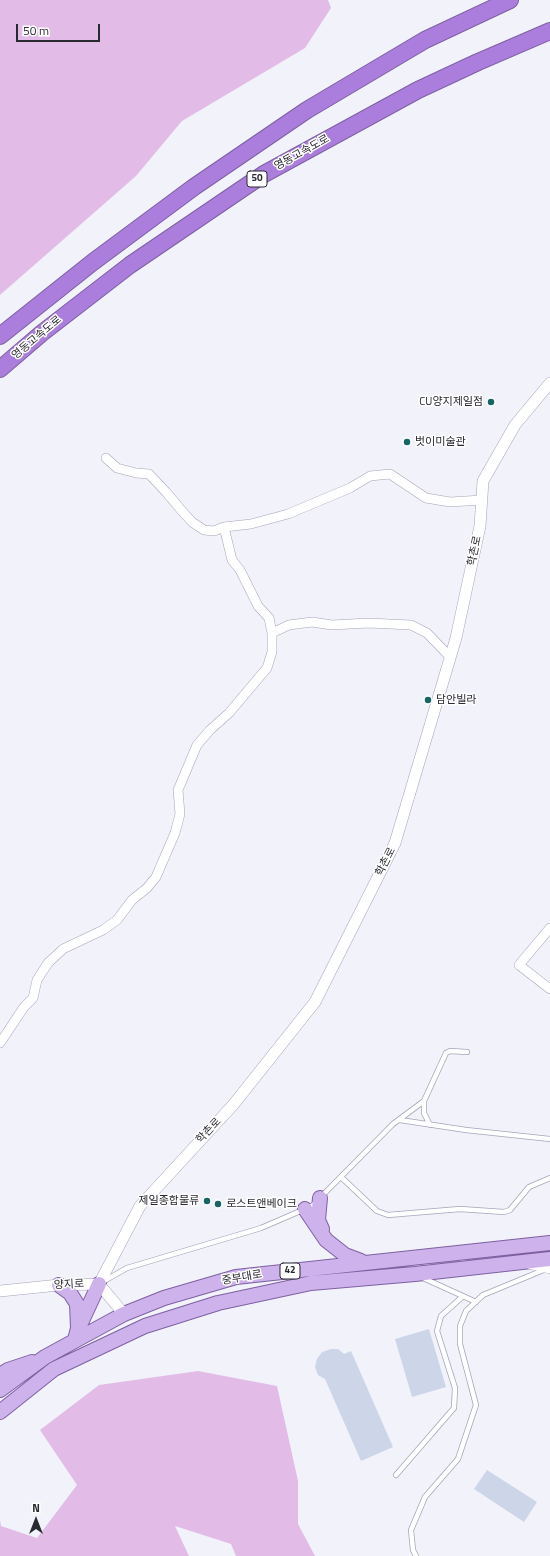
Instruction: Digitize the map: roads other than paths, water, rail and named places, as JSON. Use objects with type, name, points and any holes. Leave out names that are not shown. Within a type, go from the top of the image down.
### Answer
[{"type":"highway","points":[[0,336],[93,262],[188,191],[307,110],[425,40],[505,2]]},
{"type":"highway","name":"영동고속도로","points":[[0,370],[42,333],[130,265],[264,174],[418,90],[546,32]]},
{"type":"main road","points":[[320,1198],[318,1220],[326,1240]]},
{"type":"main road","points":[[305,1209],[326,1240],[345,1256],[366,1262]]},
{"type":"main road","name":"중부대로","points":[[45,1357],[77,1334],[124,1314],[164,1298],[236,1277],[366,1262],[550,1244]]},
{"type":"main road","name":"중부대로","points":[[54,1369],[145,1326],[218,1303],[311,1283],[415,1274],[522,1262],[549,1266]]},
{"type":"main road","points":[[77,1334],[99,1284]]},
{"type":"main road","points":[[59,1285],[70,1293],[77,1304],[77,1334]]},
{"type":"main road","points":[[0,1375],[8,1370],[45,1357]]},
{"type":"main road","name":"42","points":[[0,1390],[45,1357]]},
{"type":"main road","points":[[0,1422],[26,1399],[54,1369]]},
{"type":"main road","name":"42","points":[[0,1412],[54,1369]]},
{"type":"street","name":"학촌로","points":[[99,1284],[140,1206],[233,1105],[315,1002],[395,843],[456,638],[480,526],[483,481],[515,425],[550,383]]},
{"type":"street","points":[[106,458],[117,468],[136,473],[149,474],[192,522],[204,530],[214,530],[224,527],[251,524],[288,514],[350,488],[370,476],[390,474],[426,498],[450,502],[482,500]]},
{"type":"street","points":[[0,1044],[24,1007],[33,998],[37,980],[48,963],[63,949],[103,930],[117,920],[132,900],[147,888],[156,877],[175,833],[180,814],[178,790],[194,752],[210,730],[230,712],[267,668],[272,652],[272,634],[269,618],[258,606],[240,570],[232,560],[224,527]]},
{"type":"street","points":[[272,634],[289,625],[312,622],[332,625],[368,623],[411,625],[427,634],[450,657]]},
{"type":"street","points":[[550,928],[519,965],[550,989]]},
{"type":"street","name":"양지로","points":[[0,1291],[59,1285],[99,1284],[124,1314]]},
{"type":"lane","points":[[430,1125],[424,1113],[424,1100],[446,1053],[450,1051],[467,1052]]},
{"type":"lane","points":[[99,1284],[127,1268],[261,1228],[312,1206],[400,1120],[424,1100]]},
{"type":"lane","points":[[400,1120],[466,1130],[550,1139]]},
{"type":"lane","points":[[341,1177],[377,1211],[388,1215],[460,1209],[504,1212],[510,1210],[529,1187],[550,1178]]},
{"type":"lane","points":[[416,1556],[413,1550],[411,1530],[425,1497],[458,1459],[476,1405],[460,1344],[460,1326],[466,1311],[483,1295],[549,1266]]},
{"type":"lane","points":[[415,1274],[462,1297],[476,1302]]},
{"type":"lane","points":[[396,1475],[454,1408],[455,1388],[437,1331],[441,1316],[462,1297]]},
{"type":"place","name":"CU양지제일점","points":[[491,402]]},
{"type":"place","name":"벗이미술관","points":[[407,442]]},
{"type":"place","name":"담안빌라","points":[[428,700]]},
{"type":"place","name":"제일종합물류","points":[[207,1201]]},
{"type":"place","name":"로스트앤베이크","points":[[218,1204]]}]
